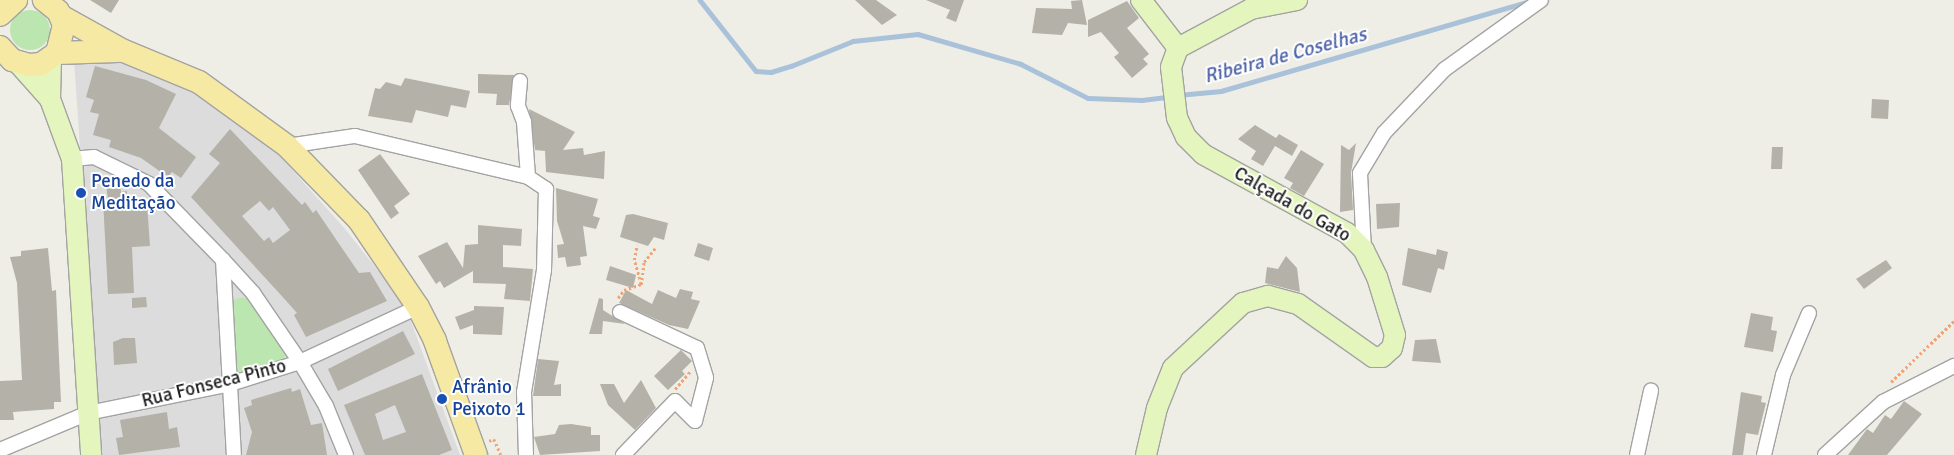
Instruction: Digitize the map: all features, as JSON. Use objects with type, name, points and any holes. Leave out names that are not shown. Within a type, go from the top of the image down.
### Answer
[{"type":"main road","points":[[56,7],[124,51],[199,82],[287,146],[359,220],[418,307],[435,341],[476,455]]},
{"type":"main road","points":[[54,56],[64,35],[56,7]]},
{"type":"main road","points":[[6,55],[30,65],[54,56],[124,51]]},
{"type":"street","points":[[1141,0],[1178,48],[1251,9],[1297,0]]},
{"type":"street","points":[[1364,250],[1360,173],[1384,133],[1445,69],[1541,0]]},
{"type":"street","name":"Calçada do Gato","points":[[1146,455],[1157,408],[1173,368],[1243,302],[1268,296],[1298,304],[1361,352],[1382,357],[1392,348],[1395,335],[1364,250],[1347,233],[1203,154],[1186,137],[1177,118],[1171,67],[1178,48]]},
{"type":"street","points":[[6,55],[50,99],[72,159],[91,455]]},
{"type":"street","points":[[50,99],[54,56]]},
{"type":"street","points":[[520,81],[518,106],[524,122],[528,177]]},
{"type":"street","points":[[287,146],[355,136],[528,177],[546,189],[544,270],[524,392],[526,455]]},
{"type":"street","points":[[72,159],[94,157],[149,184],[223,260],[252,293],[300,362],[326,406],[346,455]]},
{"type":"street","points":[[223,260],[234,455]]},
{"type":"street","name":"Rua Fonseca Pinto","points":[[0,450],[88,413],[230,384],[300,362],[418,307]]},
{"type":"street","points":[[620,312],[698,348],[706,378],[695,421],[675,401],[623,455]]},
{"type":"street","points":[[1764,455],[1782,375],[1809,313]]},
{"type":"street","points":[[1825,455],[1883,402],[1954,366]]},
{"type":"street","points":[[1637,455],[1651,392]]},
{"type":"path","points":[[638,245],[634,260],[640,286]]},
{"type":"path","points":[[620,312],[614,304],[624,290],[643,284],[644,262],[656,247]]},
{"type":"path","points":[[1883,402],[1887,387],[1897,374],[1942,336],[1954,321]]},
{"type":"path","points":[[676,388],[683,380]]},
{"type":"path","points":[[494,439],[501,455]]},
{"type":"shaded area","points":[[74,60],[121,61],[195,94],[279,155],[346,230],[405,305],[460,455],[101,455]]},
{"type":"green space","points":[[26,10],[34,10],[41,13],[47,19],[50,30],[47,41],[41,47],[34,50],[26,50],[19,47],[13,41],[10,34],[10,26],[13,19],[19,13]]},
{"type":"green space","points":[[238,298],[248,298],[286,353],[284,359],[240,374],[234,372],[230,304]]},
{"type":"building","points":[[90,0],[119,0],[111,13]]},
{"type":"building","points":[[855,0],[876,0],[897,15],[882,25]]},
{"type":"building","points":[[926,0],[964,0],[956,22],[946,18],[950,10]]},
{"type":"building","points":[[1082,0],[1087,25],[1068,23],[1062,35],[1032,33],[1036,8],[1072,9],[1071,1]]},
{"type":"building","points":[[1127,1],[1139,18],[1127,28],[1149,54],[1143,59],[1148,64],[1132,78],[1114,57],[1119,53],[1101,32],[1088,37],[1088,20]]},
{"type":"building","points":[[95,66],[146,80],[176,94],[159,128],[196,157],[181,178],[172,172],[168,177],[141,158],[109,147],[111,140],[93,135],[99,114],[90,112],[94,100],[86,97]]},
{"type":"building","points":[[478,74],[514,75],[509,105],[496,105],[497,94],[478,93]]},
{"type":"building","points":[[405,78],[470,91],[466,108],[451,105],[448,117],[416,110],[412,123],[368,116],[375,88],[380,89],[386,82],[401,86]]},
{"type":"building","points":[[1872,99],[1889,100],[1888,119],[1871,118]]},
{"type":"building","points":[[529,109],[575,132],[563,150],[583,148],[584,155],[605,151],[604,179],[546,172],[545,151],[535,150]]},
{"type":"building","points":[[1255,125],[1276,138],[1279,134],[1298,145],[1292,156],[1275,146],[1263,166],[1251,159],[1256,151],[1238,139]]},
{"type":"building","points":[[230,129],[302,205],[305,202],[313,213],[316,210],[359,273],[370,272],[387,301],[306,337],[294,315],[297,313],[191,197],[220,163],[209,154]],"holes":[[[260,201],[269,211],[273,207],[290,230],[273,243],[269,237],[264,241],[242,216]]]},
{"type":"building","points":[[1356,143],[1351,173],[1353,210],[1340,212],[1341,145],[1349,150]]},
{"type":"building","points":[[1772,147],[1783,147],[1782,169],[1771,169]]},
{"type":"building","points":[[1301,150],[1324,164],[1304,196],[1290,188],[1293,183],[1284,178]]},
{"type":"building","points":[[380,154],[410,194],[394,206],[399,213],[391,219],[358,170]]},
{"type":"building","points":[[120,183],[121,192],[127,191],[127,198],[136,198],[136,205],[147,204],[150,246],[132,247],[134,293],[108,294],[103,200],[108,200],[106,184]]},
{"type":"building","points":[[556,188],[598,199],[593,216],[600,218],[596,229],[583,226],[587,256],[580,257],[581,265],[567,267],[565,257],[558,258],[557,245],[564,244],[557,221]]},
{"type":"building","points":[[1400,203],[1399,227],[1377,229],[1376,204]]},
{"type":"building","points":[[633,214],[668,223],[664,240],[654,237],[648,246],[620,237],[626,215]]},
{"type":"building","points":[[478,225],[522,229],[521,246],[503,245],[503,267],[533,269],[530,301],[504,299],[506,284],[473,283],[473,271],[444,288],[440,281],[436,284],[418,256],[447,242],[463,268],[465,245],[478,244]]},
{"type":"building","points":[[698,243],[713,248],[709,261],[694,256]]},
{"type":"building","points":[[48,248],[52,291],[56,290],[61,402],[54,402],[54,409],[13,412],[14,420],[0,420],[0,381],[22,380],[17,283],[10,257],[21,256],[21,251]]},
{"type":"building","points":[[1408,248],[1436,255],[1437,249],[1448,252],[1444,270],[1438,268],[1431,293],[1402,285]]},
{"type":"building","points":[[1286,256],[1297,268],[1300,292],[1265,283],[1267,267],[1278,269]]},
{"type":"building","points":[[1886,260],[1892,268],[1864,289],[1856,279]]},
{"type":"building","points":[[610,266],[636,275],[633,288],[606,280]]},
{"type":"building","points":[[680,289],[693,292],[691,299],[700,301],[688,329],[669,325],[619,303],[626,290],[652,304],[658,290],[676,298]]},
{"type":"building","points":[[146,297],[147,307],[132,308],[132,298]]},
{"type":"building","points":[[599,298],[603,299],[603,310],[625,324],[603,321],[602,334],[589,334]]},
{"type":"building","points":[[474,306],[504,307],[502,335],[473,334],[473,325],[460,330],[455,317],[474,310]]},
{"type":"building","points":[[1751,313],[1773,317],[1771,330],[1777,331],[1773,352],[1744,347]]},
{"type":"building","points":[[403,331],[415,354],[338,391],[328,369]]},
{"type":"building","points":[[123,338],[135,338],[137,363],[114,365],[113,342]]},
{"type":"building","points":[[1436,339],[1441,363],[1412,361],[1415,340]]},
{"type":"building","points":[[681,350],[692,361],[682,371],[685,374],[668,390],[654,376]]},
{"type":"building","points":[[538,359],[559,361],[554,385],[561,384],[561,396],[533,396]]},
{"type":"building","points":[[422,374],[452,450],[439,455],[365,455],[344,405]],"holes":[[[395,405],[406,432],[383,440],[375,414]]]},
{"type":"building","points":[[641,380],[656,408],[635,430],[608,405],[600,384],[614,384],[624,403]]},
{"type":"building","points":[[291,388],[292,392],[300,389],[311,425],[322,423],[327,455],[246,455],[252,432],[244,408],[252,405],[251,400]]},
{"type":"building","points":[[1741,392],[1762,396],[1761,402],[1766,403],[1758,435],[1746,433],[1743,455],[1732,455]]},
{"type":"building","points":[[1904,401],[1922,414],[1887,455],[1848,455],[1867,429],[1873,433],[1885,415],[1891,419]]},
{"type":"building","points":[[167,412],[169,429],[177,427],[180,447],[119,455],[116,438],[123,437],[120,420]]},
{"type":"building","points":[[571,424],[591,427],[591,435],[600,435],[600,451],[540,455],[534,437],[555,434],[559,425]]},
{"type":"waterway","name":"Ribeira de Coselhas","points":[[700,0],[756,71],[771,72],[791,66],[853,41],[918,34],[1021,64],[1088,98],[1142,100],[1168,97]]},
{"type":"waterway","name":"Ribeira de Coselhas","points":[[1178,95],[1221,91],[1530,1]]},
{"type":"place","name":"Penedo da Meditação","points":[[81,193]]},
{"type":"place","name":"Afrânio Peixoto 1","points":[[442,399]]}]
